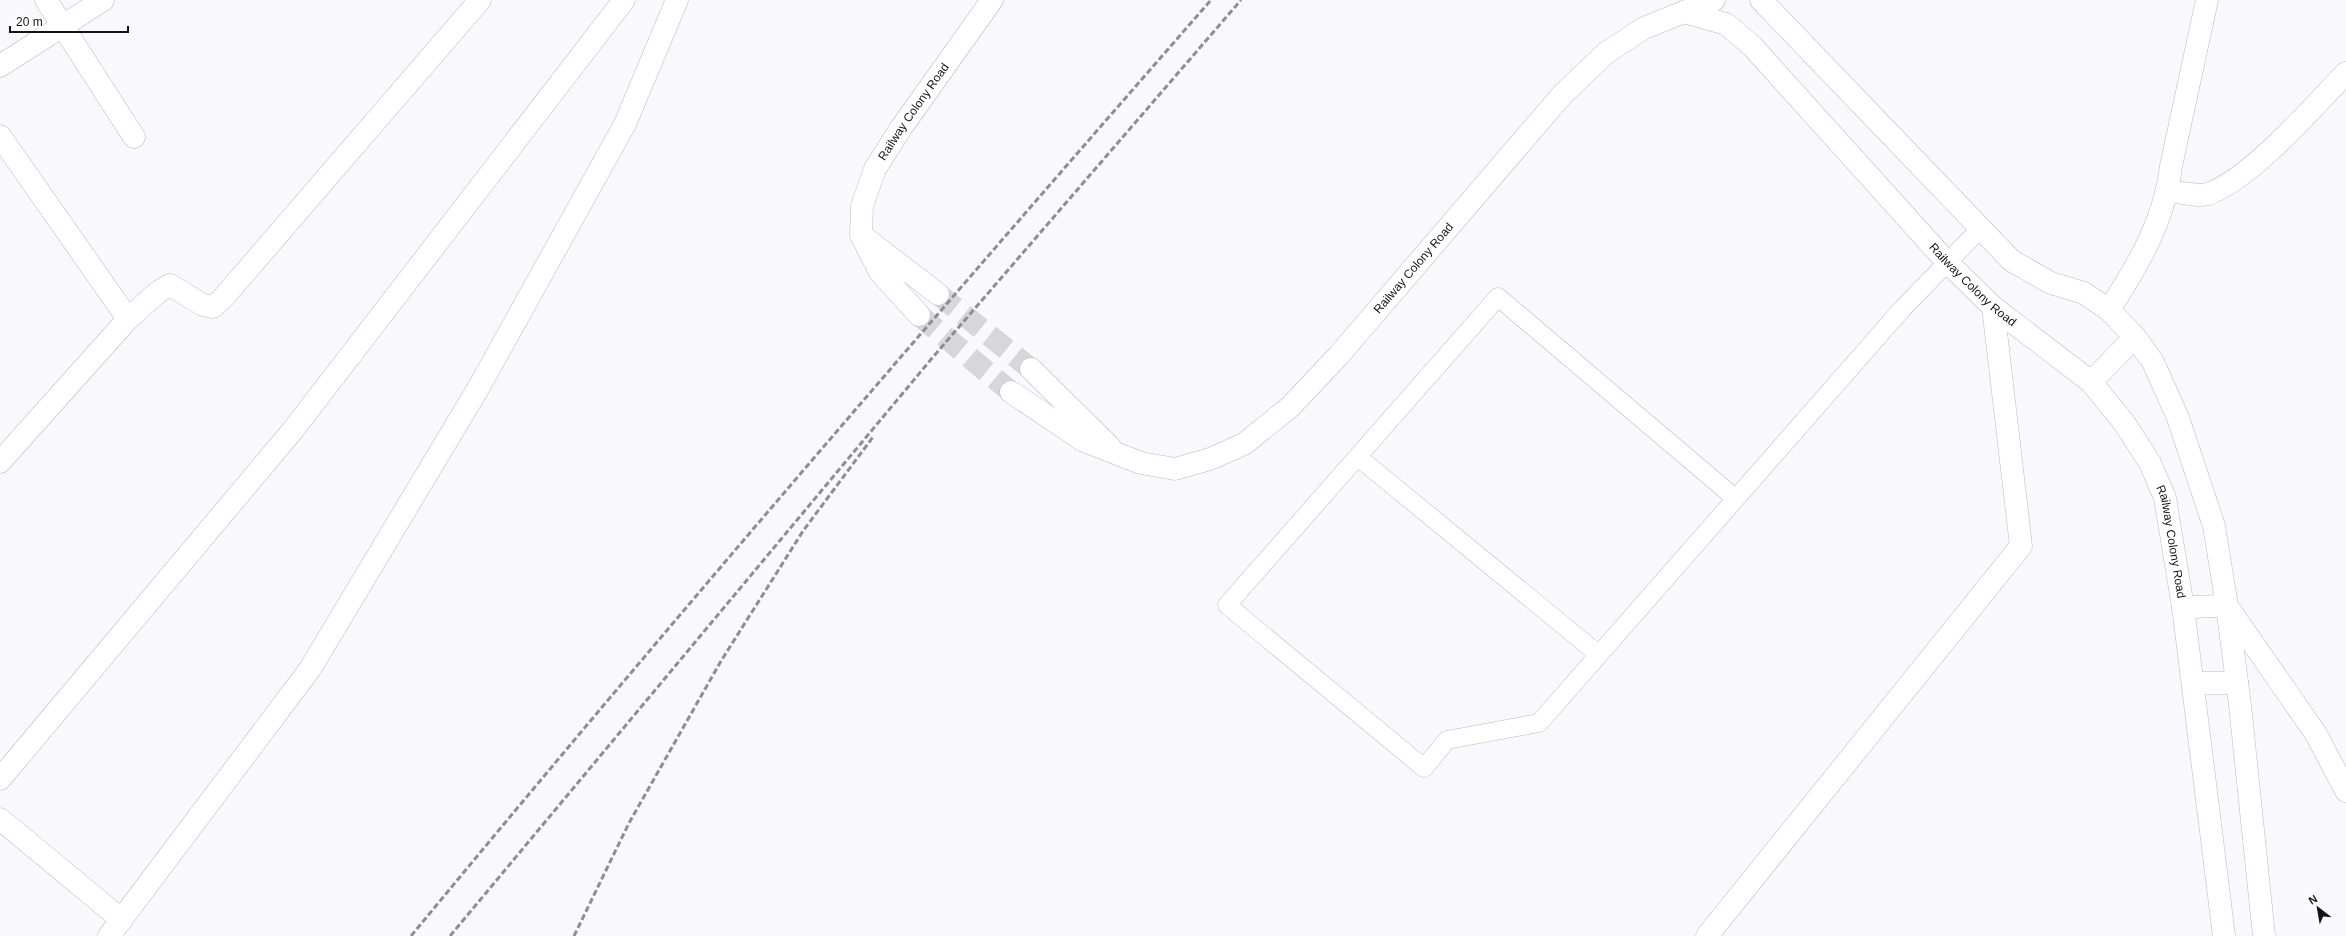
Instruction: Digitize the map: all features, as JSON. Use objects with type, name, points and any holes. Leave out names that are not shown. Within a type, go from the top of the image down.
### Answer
[{"type":"street","points":[[46,0],[134,137]]},
{"type":"street","points":[[0,66],[103,0]]},
{"type":"street","points":[[0,462],[128,319],[158,292],[170,285],[182,290],[203,305],[213,307],[223,298],[480,0]]},
{"type":"street","points":[[0,779],[293,430],[624,0]]},
{"type":"street","points":[[0,819],[116,928],[314,662],[479,387],[626,124],[677,0]]},
{"type":"street","name":"Railway Colony Road","points":[[919,315],[880,272],[861,235],[862,206],[875,168],[901,128],[992,0]]},
{"type":"street","name":"Railway Colony Road","points":[[1011,392],[1084,441],[1141,463],[1175,469],[1210,459],[1244,444],[1290,407],[1339,355],[1562,95],[1606,53],[1644,28],[1684,6],[1714,0]]},
{"type":"street","points":[[1761,0],[2012,261],[2051,283],[2084,293],[2109,310],[2136,337],[2153,362],[2178,418],[2214,526],[2227,606],[2237,683],[2264,936]]},
{"type":"street","points":[[2109,310],[2149,244],[2168,191],[2171,166],[2207,0]]},
{"type":"street","name":"Railway Colony Road","points":[[1684,6],[1726,24],[1752,46],[1946,261],[1993,307],[2091,382],[2129,430],[2150,463],[2165,498],[2183,607],[2224,936]]},
{"type":"street","points":[[2168,191],[2207,195],[2238,177],[2342,85]]},
{"type":"street","points":[[0,136],[128,319]]},
{"type":"street","points":[[861,235],[938,294]]},
{"type":"street","points":[[1707,936],[2022,546],[1993,307]]},
{"type":"street","points":[[2091,382],[2136,337]]},
{"type":"street","name":"Railway Colony Road","points":[[1031,369],[1118,455]]},
{"type":"street","points":[[2183,607],[2227,606]]},
{"type":"street","points":[[2227,606],[2316,734],[2346,791]]},
{"type":"street","points":[[2193,683],[2237,683]]},
{"type":"lane","points":[[1735,498],[1498,297],[1227,605],[1424,768],[1447,740],[1538,723],[1735,498],[1946,261],[1981,228]]},
{"type":"lane","points":[[1358,456],[1598,654]]},
{"type":"tunnel","points":[[938,294],[1031,369]]},
{"type":"tunnel","points":[[919,315],[1011,392]]},
{"type":"railway","points":[[411,936],[708,582],[1211,0]]},
{"type":"railway","points":[[450,936],[933,357],[1241,0]]},
{"type":"railway","points":[[574,936],[629,823],[721,661],[803,531],[873,437]]}]
